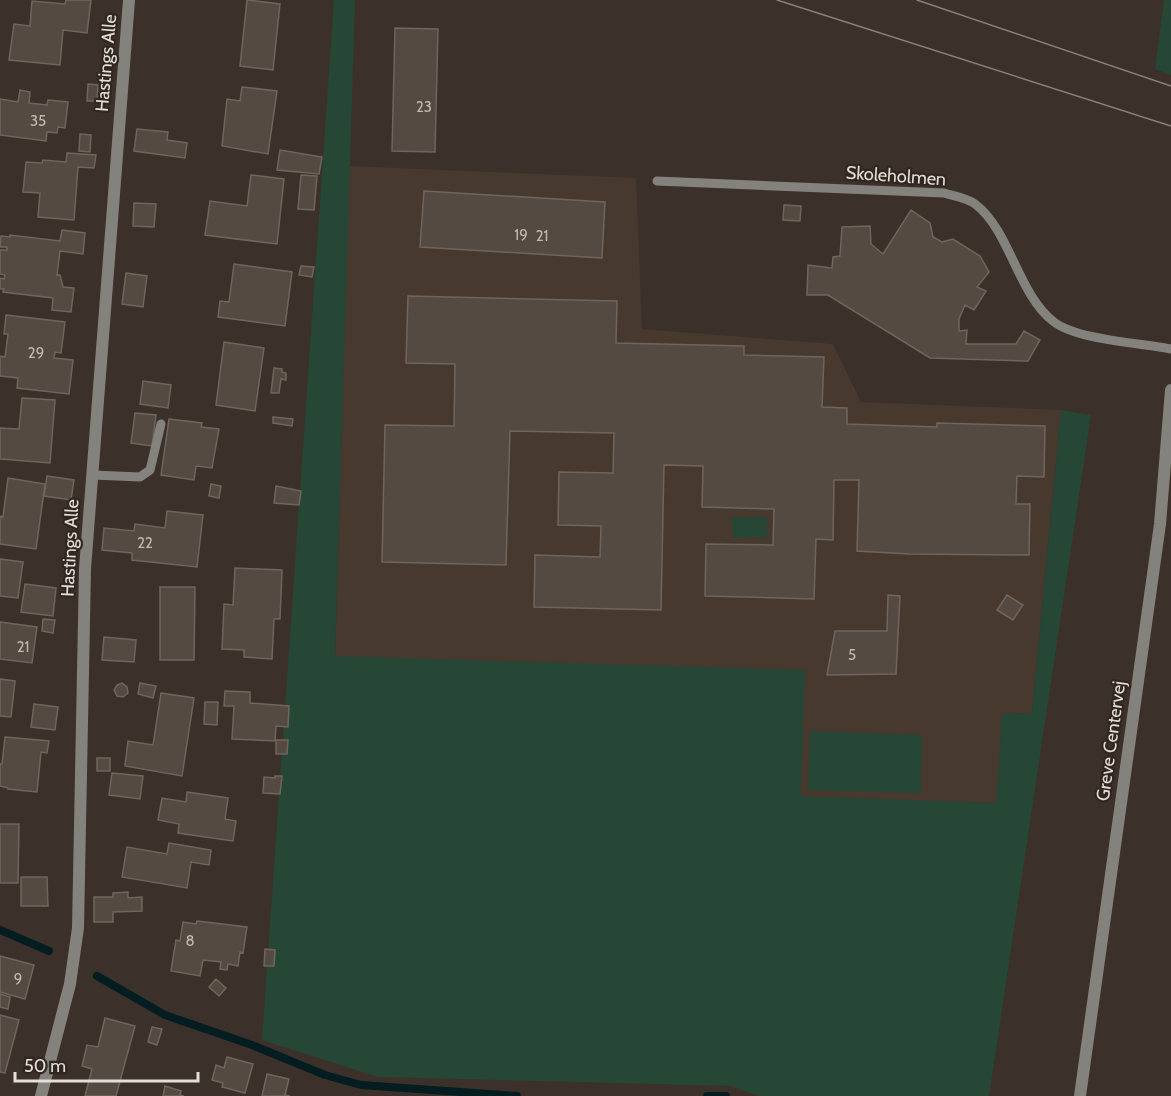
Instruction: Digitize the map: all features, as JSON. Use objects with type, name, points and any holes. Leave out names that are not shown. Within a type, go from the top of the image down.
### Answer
[{"type":"street","name":"Hastings Alle","points":[[41,1096],[70,984],[78,928],[85,569],[129,0]]},
{"type":"street","name":"Greve Centervej","points":[[1080,1096],[1160,524],[1171,390]]},
{"type":"lane","name":"Skoleholmen","points":[[657,181],[944,193],[974,203],[992,222],[1038,306],[1055,323],[1078,334],[1171,348]]},
{"type":"lane","points":[[93,475],[140,477],[150,471],[161,424]]},
{"type":"shaded area","points":[[349,166],[636,178],[642,329],[833,344],[861,402],[1061,410],[1032,713],[1002,714],[997,803],[967,802],[325,1020]]},
{"type":"green space","points":[[334,0],[355,0],[335,656],[805,670],[801,796],[996,803],[1002,714],[1032,713],[1061,410],[1091,415],[989,1096],[759,1096],[731,1086],[378,1077],[262,1040]]},
{"type":"green space","points":[[1164,0],[1171,0],[1171,75],[1155,69]]},
{"type":"green space","points":[[732,517],[767,517],[767,537],[733,538]]},
{"type":"green space","points":[[810,731],[922,735],[921,793],[808,790]]},
{"type":"building","points":[[66,0],[91,0],[87,33],[63,30],[60,65],[9,60],[14,24],[30,26],[32,1],[65,4]]},
{"type":"building","points":[[247,0],[280,4],[273,70],[240,66]]},
{"type":"building","points":[[395,28],[438,29],[435,152],[392,151]]},
{"type":"building","points":[[88,84],[98,85],[97,101],[87,101]]},
{"type":"building","points":[[242,87],[277,91],[268,154],[222,146],[227,99],[240,101]]},
{"type":"building","points":[[20,90],[30,92],[29,103],[47,105],[48,100],[68,102],[65,128],[58,127],[57,133],[47,132],[46,141],[0,135],[0,99],[18,102]]},
{"type":"building","points":[[137,129],[168,132],[167,140],[187,143],[185,158],[134,151]]},
{"type":"building","points":[[80,134],[91,135],[90,152],[79,151]]},
{"type":"building","points":[[280,150],[322,157],[319,174],[277,170]]},
{"type":"building","points":[[67,153],[96,155],[94,168],[78,167],[74,220],[38,217],[40,193],[23,192],[26,162],[42,163],[43,160],[66,162]]},
{"type":"building","points":[[251,175],[284,179],[277,244],[205,235],[210,201],[247,206]]},
{"type":"building","points":[[301,175],[317,176],[314,210],[298,209]]},
{"type":"building","points":[[424,191],[605,202],[602,258],[420,247]]},
{"type":"building","points":[[134,203],[156,204],[154,227],[133,226]]},
{"type":"building","points":[[784,205],[801,206],[800,221],[783,220]]},
{"type":"building","points":[[911,210],[930,223],[933,237],[942,242],[953,239],[980,256],[989,272],[977,287],[986,291],[974,310],[965,305],[959,319],[959,331],[967,330],[966,344],[1016,344],[1024,331],[1040,340],[1028,361],[930,358],[828,295],[807,295],[808,265],[832,268],[833,257],[840,256],[842,227],[870,226],[871,244],[883,254]]},
{"type":"building","points":[[62,230],[85,233],[83,254],[60,251],[57,275],[60,275],[63,287],[74,288],[71,312],[52,310],[53,298],[3,292],[4,289],[0,289],[0,278],[4,279],[5,275],[0,274],[0,250],[7,250],[7,247],[0,247],[1,236],[60,241]]},
{"type":"building","points":[[234,264],[292,272],[285,326],[218,317],[220,301],[229,302]]},
{"type":"building","points":[[301,266],[314,267],[312,277],[299,275]]},
{"type":"building","points":[[126,273],[147,276],[143,307],[122,304]]},
{"type":"building","points":[[408,296],[617,301],[616,343],[744,346],[744,355],[824,357],[822,407],[847,408],[847,424],[937,427],[937,423],[1045,426],[1044,477],[1017,476],[1016,504],[1030,504],[1029,555],[857,551],[859,480],[834,480],[833,540],[816,539],[814,599],[705,596],[706,544],[773,545],[774,509],[702,507],[703,466],[664,465],[661,610],[534,607],[535,555],[600,557],[601,526],[558,525],[559,472],[613,473],[614,433],[510,431],[506,565],[382,562],[385,425],[454,426],[455,364],[406,363]]},
{"type":"building","points":[[6,315],[65,322],[61,353],[55,352],[54,358],[73,360],[69,394],[17,388],[18,378],[0,376],[0,356],[5,357],[8,334],[4,334]]},
{"type":"building","points":[[224,342],[264,348],[255,411],[216,405]]},
{"type":"building","points":[[274,368],[282,369],[282,372],[286,373],[286,380],[281,379],[279,393],[271,393]]},
{"type":"building","points":[[143,381],[171,385],[168,408],[140,404]]},
{"type":"building","points":[[22,398],[55,400],[50,463],[0,459],[0,428],[19,429]]},
{"type":"building","points":[[135,413],[156,415],[152,446],[131,443]]},
{"type":"building","points":[[273,417],[293,419],[292,426],[273,423]]},
{"type":"building","points":[[169,419],[202,423],[201,427],[219,429],[212,468],[196,466],[194,480],[161,475]]},
{"type":"building","points":[[47,476],[74,480],[71,500],[44,496]]},
{"type":"building","points":[[8,478],[45,484],[36,549],[0,544],[0,516],[3,517]]},
{"type":"building","points":[[211,484],[221,486],[219,498],[209,496]]},
{"type":"building","points":[[276,486],[301,491],[299,505],[274,503]]},
{"type":"building","points":[[167,511],[203,515],[197,567],[132,560],[132,553],[102,550],[104,528],[134,531],[135,524],[165,528]]},
{"type":"building","points":[[0,559],[23,562],[18,598],[0,596]]},
{"type":"building","points":[[235,568],[282,570],[280,619],[274,619],[272,659],[244,657],[244,650],[222,649],[224,604],[233,605]]},
{"type":"building","points":[[25,584],[56,588],[53,616],[21,612]]},
{"type":"building","points":[[160,587],[195,587],[194,660],[160,660]]},
{"type":"building","points":[[888,595],[900,596],[896,674],[827,675],[835,631],[887,631]]},
{"type":"building","points":[[1007,595],[1023,605],[1013,620],[997,610]]},
{"type":"building","points":[[43,619],[55,620],[53,633],[42,631]]},
{"type":"building","points":[[0,622],[37,627],[32,663],[0,659]]},
{"type":"building","points":[[104,637],[136,640],[134,662],[102,660]]},
{"type":"building","points":[[0,679],[15,681],[11,717],[0,716]]},
{"type":"building","points":[[122,683],[127,687],[128,693],[123,697],[117,696],[114,690]]},
{"type":"building","points":[[140,683],[156,686],[153,698],[138,694]]},
{"type":"building","points":[[225,691],[250,692],[250,703],[289,706],[288,727],[276,726],[275,741],[232,739],[234,706],[224,706]]},
{"type":"building","points":[[161,693],[194,698],[182,776],[125,766],[128,741],[153,745]]},
{"type":"building","points":[[205,702],[218,702],[217,725],[204,724]]},
{"type":"building","points":[[34,704],[58,707],[55,730],[31,727]]},
{"type":"building","points":[[5,737],[49,741],[47,753],[41,752],[37,792],[0,786],[0,764],[2,764]]},
{"type":"building","points":[[276,740],[288,740],[287,754],[276,754]]},
{"type":"building","points":[[97,758],[110,758],[110,771],[97,771]]},
{"type":"building","points":[[112,773],[143,776],[140,799],[109,795]]},
{"type":"building","points":[[275,776],[282,776],[280,794],[263,793],[264,777],[275,778]]},
{"type":"building","points":[[187,792],[228,798],[225,819],[236,821],[233,841],[178,833],[179,824],[158,820],[162,798],[186,802]]},
{"type":"building","points":[[0,824],[19,824],[18,883],[0,883]]},
{"type":"building","points":[[169,843],[211,850],[209,865],[191,862],[187,888],[122,877],[127,847],[167,854]]},
{"type":"building","points":[[21,877],[47,877],[48,906],[21,906]]},
{"type":"building","points":[[128,892],[128,898],[142,897],[142,911],[113,912],[113,922],[94,922],[94,897],[113,897],[113,893]]},
{"type":"building","points":[[197,921],[247,927],[243,953],[240,952],[238,966],[228,964],[227,970],[220,969],[221,962],[203,960],[200,976],[171,971],[176,940],[180,941],[183,922],[196,924]]},
{"type":"building","points":[[265,949],[275,950],[274,966],[264,966]]},
{"type":"building","points":[[0,956],[34,965],[25,999],[0,992]]},
{"type":"building","points":[[216,979],[226,988],[219,996],[209,987]]},
{"type":"building","points":[[0,994],[10,997],[8,1009],[0,1007]]},
{"type":"building","points":[[0,1015],[19,1020],[5,1073],[0,1072]]},
{"type":"building","points":[[105,1018],[135,1026],[116,1096],[85,1096],[92,1069],[82,1066],[87,1045],[98,1047]]},
{"type":"building","points":[[152,1027],[162,1029],[157,1045],[148,1042]]},
{"type":"building","points":[[227,1057],[253,1064],[245,1093],[222,1087],[223,1083],[212,1080],[216,1065],[224,1068]]},
{"type":"building","points":[[267,1074],[289,1079],[285,1095],[290,1096],[262,1096]]},
{"type":"building","points":[[165,1086],[181,1091],[180,1095],[184,1096],[163,1096]]},
{"type":"waterway","points":[[0,930],[49,951]]},
{"type":"waterway","points":[[97,976],[165,1015],[252,1045],[325,1075],[361,1085],[517,1096]]},
{"type":"waterway","points":[[707,1096],[726,1096]]},
{"type":"tram line","points":[[777,0],[1171,126]]},
{"type":"tram line","points":[[917,0],[1171,86]]}]
